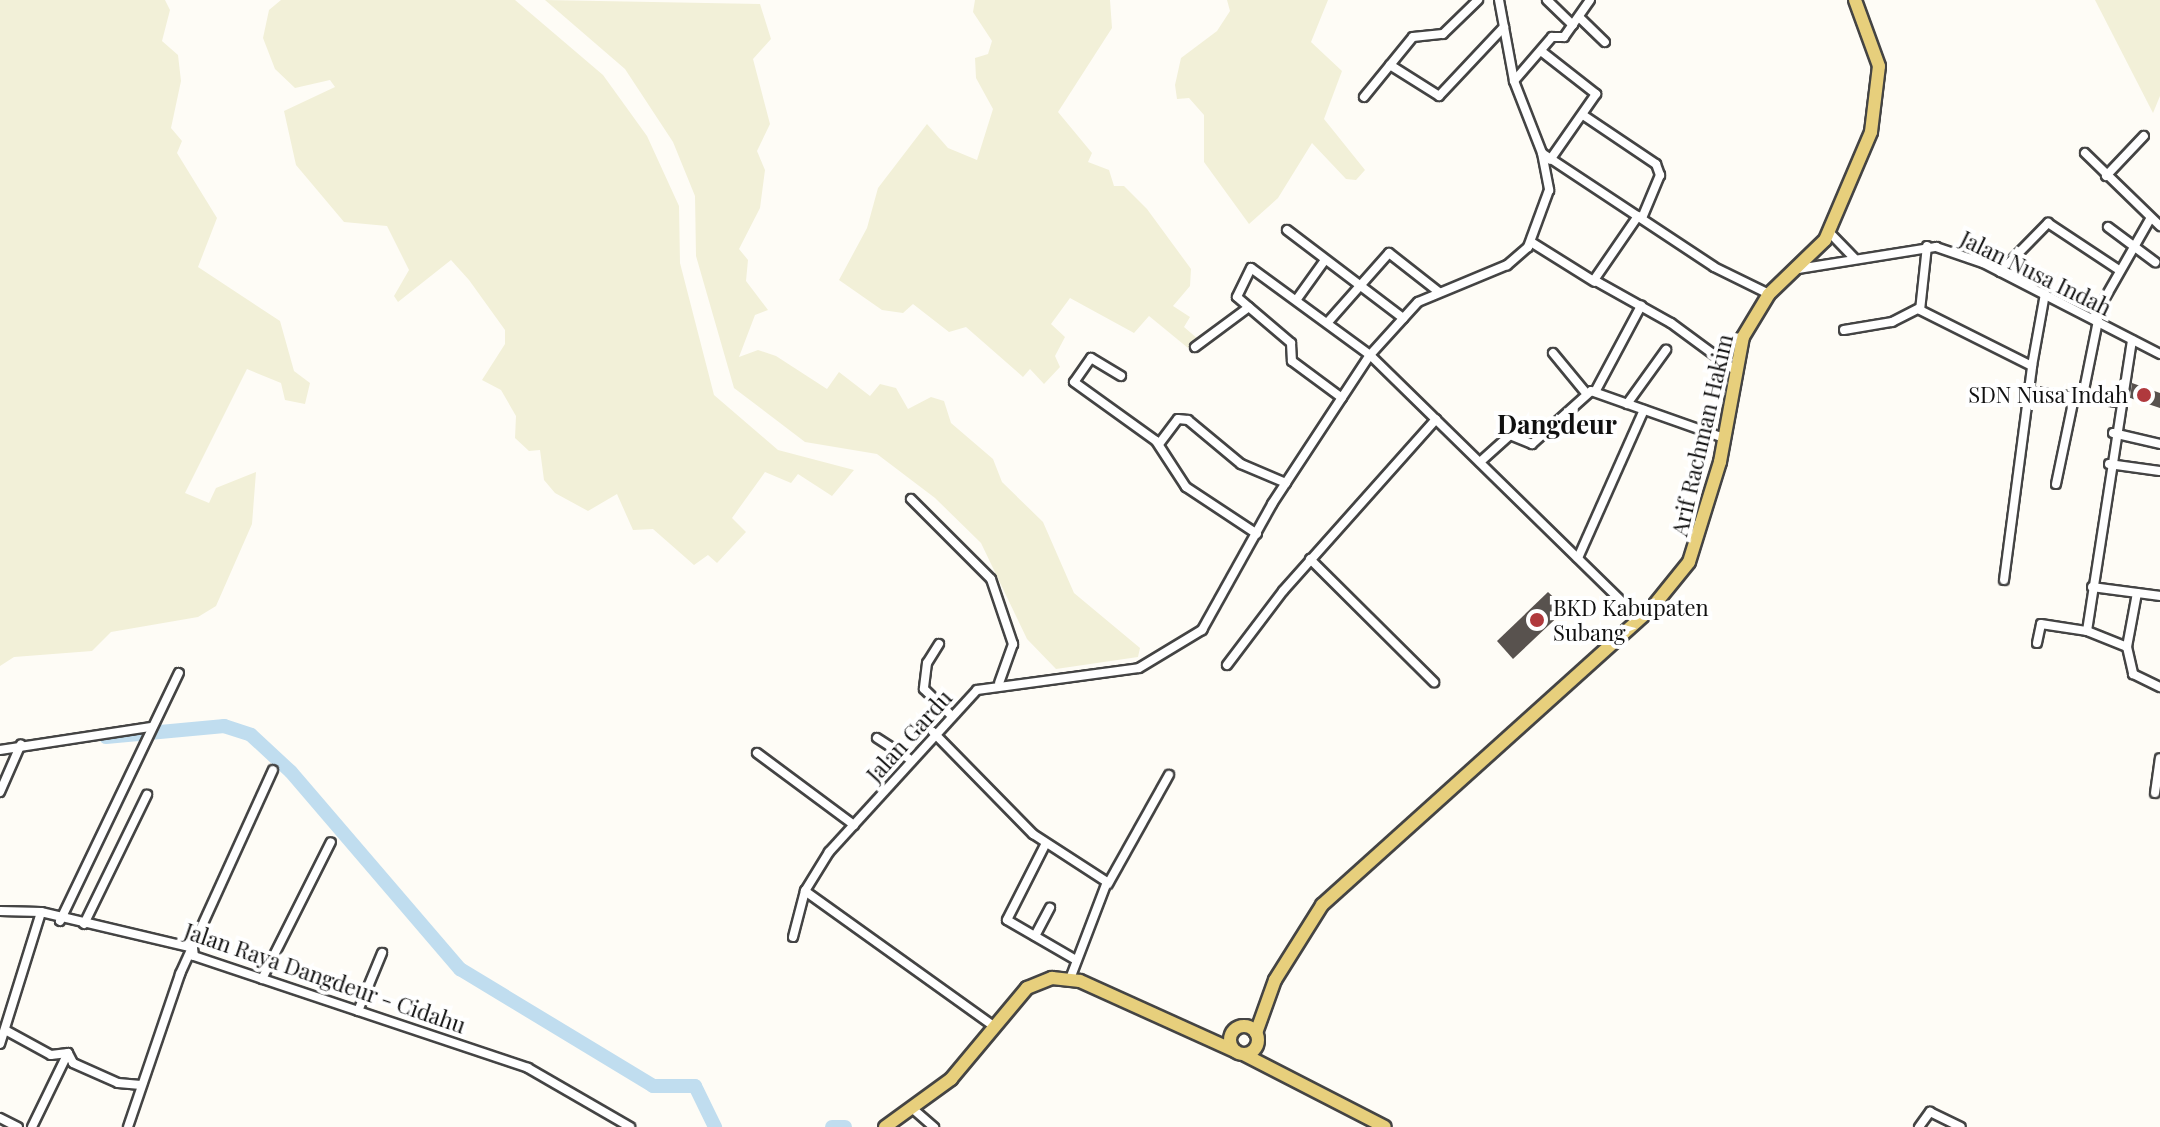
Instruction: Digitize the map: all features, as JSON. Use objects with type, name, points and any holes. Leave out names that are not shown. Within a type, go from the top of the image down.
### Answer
[{"type":"main road","name":"Arif Rachman Hakim","points":[[1257,1038],[1263,1008],[1309,922],[1350,875],[1640,619],[1695,550],[1724,438],[1743,337],[1769,294],[1797,269],[1829,232],[1871,132],[1879,86],[1875,43],[1855,0]]},
{"type":"main road","points":[[885,1127],[913,1109],[995,1027],[1027,988],[1070,979],[1209,1040],[1237,1048],[1271,1072],[1385,1127]]},
{"type":"main road","points":[[1237,1048],[1244,1026],[1263,1008]]},
{"type":"main road","points":[[1244,1026],[1257,1038],[1271,1072]]},
{"type":"main road","points":[[1237,1048],[1257,1038]]},
{"type":"street","points":[[1364,97],[1413,37],[1443,34],[1478,0]]},
{"type":"street","points":[[1121,376],[1091,358],[1074,382],[1159,444],[1186,487],[1257,534],[1286,483],[1342,398],[1403,318],[1439,292],[1507,265],[1531,242],[1545,213],[1546,158],[1514,81],[1499,0]]},
{"type":"street","points":[[1547,0],[1573,25]]},
{"type":"street","points":[[1514,81],[1541,51],[1573,25],[1590,0]]},
{"type":"street","points":[[1579,17],[1605,42]]},
{"type":"street","points":[[1390,65],[1439,96],[1504,27]]},
{"type":"street","points":[[1541,51],[1595,89],[1583,115],[1546,158]]},
{"type":"street","points":[[1583,115],[1656,164],[1660,175],[1640,217],[1595,282]]},
{"type":"street","points":[[2106,176],[2144,136]]},
{"type":"street","points":[[2085,153],[2160,226]]},
{"type":"street","points":[[1546,158],[1769,294]]},
{"type":"street","points":[[2056,484],[2096,320],[2116,268],[2150,219]]},
{"type":"street","points":[[2000,272],[2048,223],[2116,268]]},
{"type":"street","points":[[2108,227],[2155,262]]},
{"type":"street","points":[[1287,230],[1403,318]]},
{"type":"street","points":[[1829,232],[1854,258]]},
{"type":"street","points":[[1531,242],[1641,306],[1736,371]]},
{"type":"street","points":[[1919,308],[1927,246]]},
{"type":"street","name":"Jalan Nusa Indah","points":[[1797,269],[1927,246],[2000,272],[2160,354]]},
{"type":"street","points":[[1328,322],[1391,253],[1439,292]]},
{"type":"street","points":[[1297,299],[1325,260]]},
{"type":"street","points":[[1342,398],[1292,361],[1291,343],[1235,294],[1253,268],[1374,359],[1640,619]]},
{"type":"street","points":[[2004,580],[2026,391],[2045,294]]},
{"type":"street","points":[[1480,462],[1510,435],[1532,444],[1591,392],[1641,306]]},
{"type":"street","points":[[1195,347],[1249,307]]},
{"type":"street","points":[[1844,330],[1892,322],[1919,308]]},
{"type":"street","points":[[1919,308],[2032,366]]},
{"type":"street","points":[[2087,631],[2113,433],[2132,340]]},
{"type":"street","points":[[1627,404],[1666,350]]},
{"type":"street","points":[[1553,353],[1591,392],[1724,438]]},
{"type":"street","points":[[2026,391],[2118,402]]},
{"type":"street","points":[[1578,558],[1644,410]]},
{"type":"street","points":[[1159,444],[1178,419],[1188,420],[1241,464],[1286,483]]},
{"type":"street","points":[[1227,665],[1310,559],[1436,419]]},
{"type":"street","points":[[2113,433],[2160,444]]},
{"type":"street","points":[[2109,464],[2160,471]]},
{"type":"street","points":[[911,499],[991,579],[1013,644],[999,683]]},
{"type":"street","name":"Jalan Gardu","points":[[793,937],[805,891],[854,825],[949,713],[999,683],[1128,670],[1198,636],[1257,534]]},
{"type":"street","points":[[1310,559],[1434,682]]},
{"type":"street","points":[[2092,587],[2160,596]]},
{"type":"street","points":[[2137,593],[2127,647],[2135,678],[2160,687]]},
{"type":"street","points":[[2037,643],[2041,624],[2087,631],[2127,647]]},
{"type":"street","points":[[939,644],[924,689],[949,713]]},
{"type":"street","points":[[60,921],[179,673]]},
{"type":"street","points":[[0,750],[151,729]]},
{"type":"street","points":[[933,732],[1045,845],[1108,884]]},
{"type":"street","points":[[877,738],[909,759]]},
{"type":"street","points":[[0,792],[19,747]]},
{"type":"street","points":[[757,753],[854,825]]},
{"type":"street","points":[[2155,793],[2160,758]]},
{"type":"street","points":[[128,1127],[193,948],[273,770]]},
{"type":"street","points":[[1070,979],[1108,884],[1169,775]]},
{"type":"street","points":[[84,924],[147,795]]},
{"type":"street","points":[[262,979],[331,842]]},
{"type":"street","points":[[1045,845],[1007,918],[1076,960]]},
{"type":"street","points":[[805,891],[995,1027]]},
{"type":"street","points":[[1035,936],[1050,908]]},
{"type":"street","points":[[0,911],[41,912],[7,1031],[0,1044]]},
{"type":"street","name":"Jalan Raya Dangdeur - Cidahu","points":[[41,912],[60,921],[193,948],[194,956],[528,1068],[630,1127]]},
{"type":"street","points":[[358,1011],[382,953]]},
{"type":"street","points":[[7,1031],[51,1055],[68,1053],[89,1071],[141,1085]]},
{"type":"street","points":[[32,1127],[68,1053]]},
{"type":"street","points":[[913,1109],[934,1127]]},
{"type":"street","points":[[1919,1127],[1930,1112],[1961,1127]]},
{"type":"street","points":[[0,1118],[18,1127]]},
{"type":"shaded area","points":[[0,0],[165,0],[170,10],[162,41],[178,55],[181,81],[171,128],[182,141],[177,153],[217,218],[198,267],[280,321],[294,371],[310,383],[305,404],[285,400],[281,383],[247,369],[185,493],[209,503],[216,488],[256,472],[252,524],[216,606],[198,617],[111,632],[92,651],[14,657],[0,666]]},
{"type":"shaded area","points":[[281,0],[515,0],[603,75],[647,136],[679,206],[680,263],[714,395],[778,450],[854,470],[832,496],[798,474],[791,483],[765,472],[732,518],[746,532],[717,563],[708,555],[694,565],[653,529],[633,530],[617,494],[588,511],[555,493],[544,480],[540,450],[529,451],[515,438],[516,416],[501,390],[482,380],[505,344],[505,330],[469,280],[451,260],[398,302],[394,296],[409,270],[387,226],[344,222],[296,165],[284,111],[335,87],[330,80],[295,88],[275,69],[263,38],[269,10]]},
{"type":"shaded area","points":[[545,0],[760,4],[771,39],[753,59],[770,124],[757,151],[765,170],[760,208],[739,249],[748,260],[746,281],[768,310],[755,315],[739,357],[758,350],[776,356],[827,389],[839,372],[870,396],[880,384],[896,388],[908,409],[931,397],[944,401],[951,423],[993,459],[1002,482],[1043,522],[1074,593],[1140,648],[1138,657],[1056,669],[1027,639],[981,543],[935,498],[877,454],[805,442],[734,388],[696,256],[695,196],[673,142],[625,69]]},
{"type":"shaded area","points":[[975,0],[1110,0],[1112,28],[1058,112],[1092,153],[1088,162],[1109,170],[1114,186],[1124,186],[1147,209],[1191,269],[1190,286],[1173,306],[1190,317],[1184,327],[1198,339],[1188,348],[1149,316],[1134,333],[1070,298],[1051,324],[1065,337],[1055,356],[1060,367],[1044,384],[1030,369],[1023,377],[966,327],[949,332],[913,304],[903,313],[882,310],[839,280],[867,228],[878,188],[927,124],[948,148],[977,160],[993,109],[976,78],[975,58],[988,54],[992,41],[973,12]]},
{"type":"shaded area","points":[[1227,0],[1328,0],[1311,42],[1342,71],[1324,119],[1365,170],[1356,180],[1346,179],[1312,143],[1278,198],[1249,224],[1204,162],[1204,115],[1189,98],[1177,99],[1175,85],[1181,58],[1217,31],[1230,11]]},
{"type":"shaded area","points":[[2095,0],[2160,0],[2160,96],[2153,113]]},
{"type":"building","name":"SDN Nusa Indah","points":[[2132,383],[2160,393],[2160,408],[2130,398]]},
{"type":"building","name":"BKD Kabupaten Subang","points":[[1548,592],[1566,609],[1513,659],[1497,641]]},
{"type":"waterway","points":[[106,737],[224,726],[251,735],[291,772],[460,969],[653,1086],[695,1086],[715,1127]]},
{"type":"waterway","points":[[832,1127],[845,1127]]},
{"type":"place","name":"SDN Nusa Indah","points":[[2144,395]]},
{"type":"place","name":"BKD Kabupaten Subang","points":[[1537,620]]},
{"type":"district","name":"Dangdeur","points":[[1557,424]]}]
